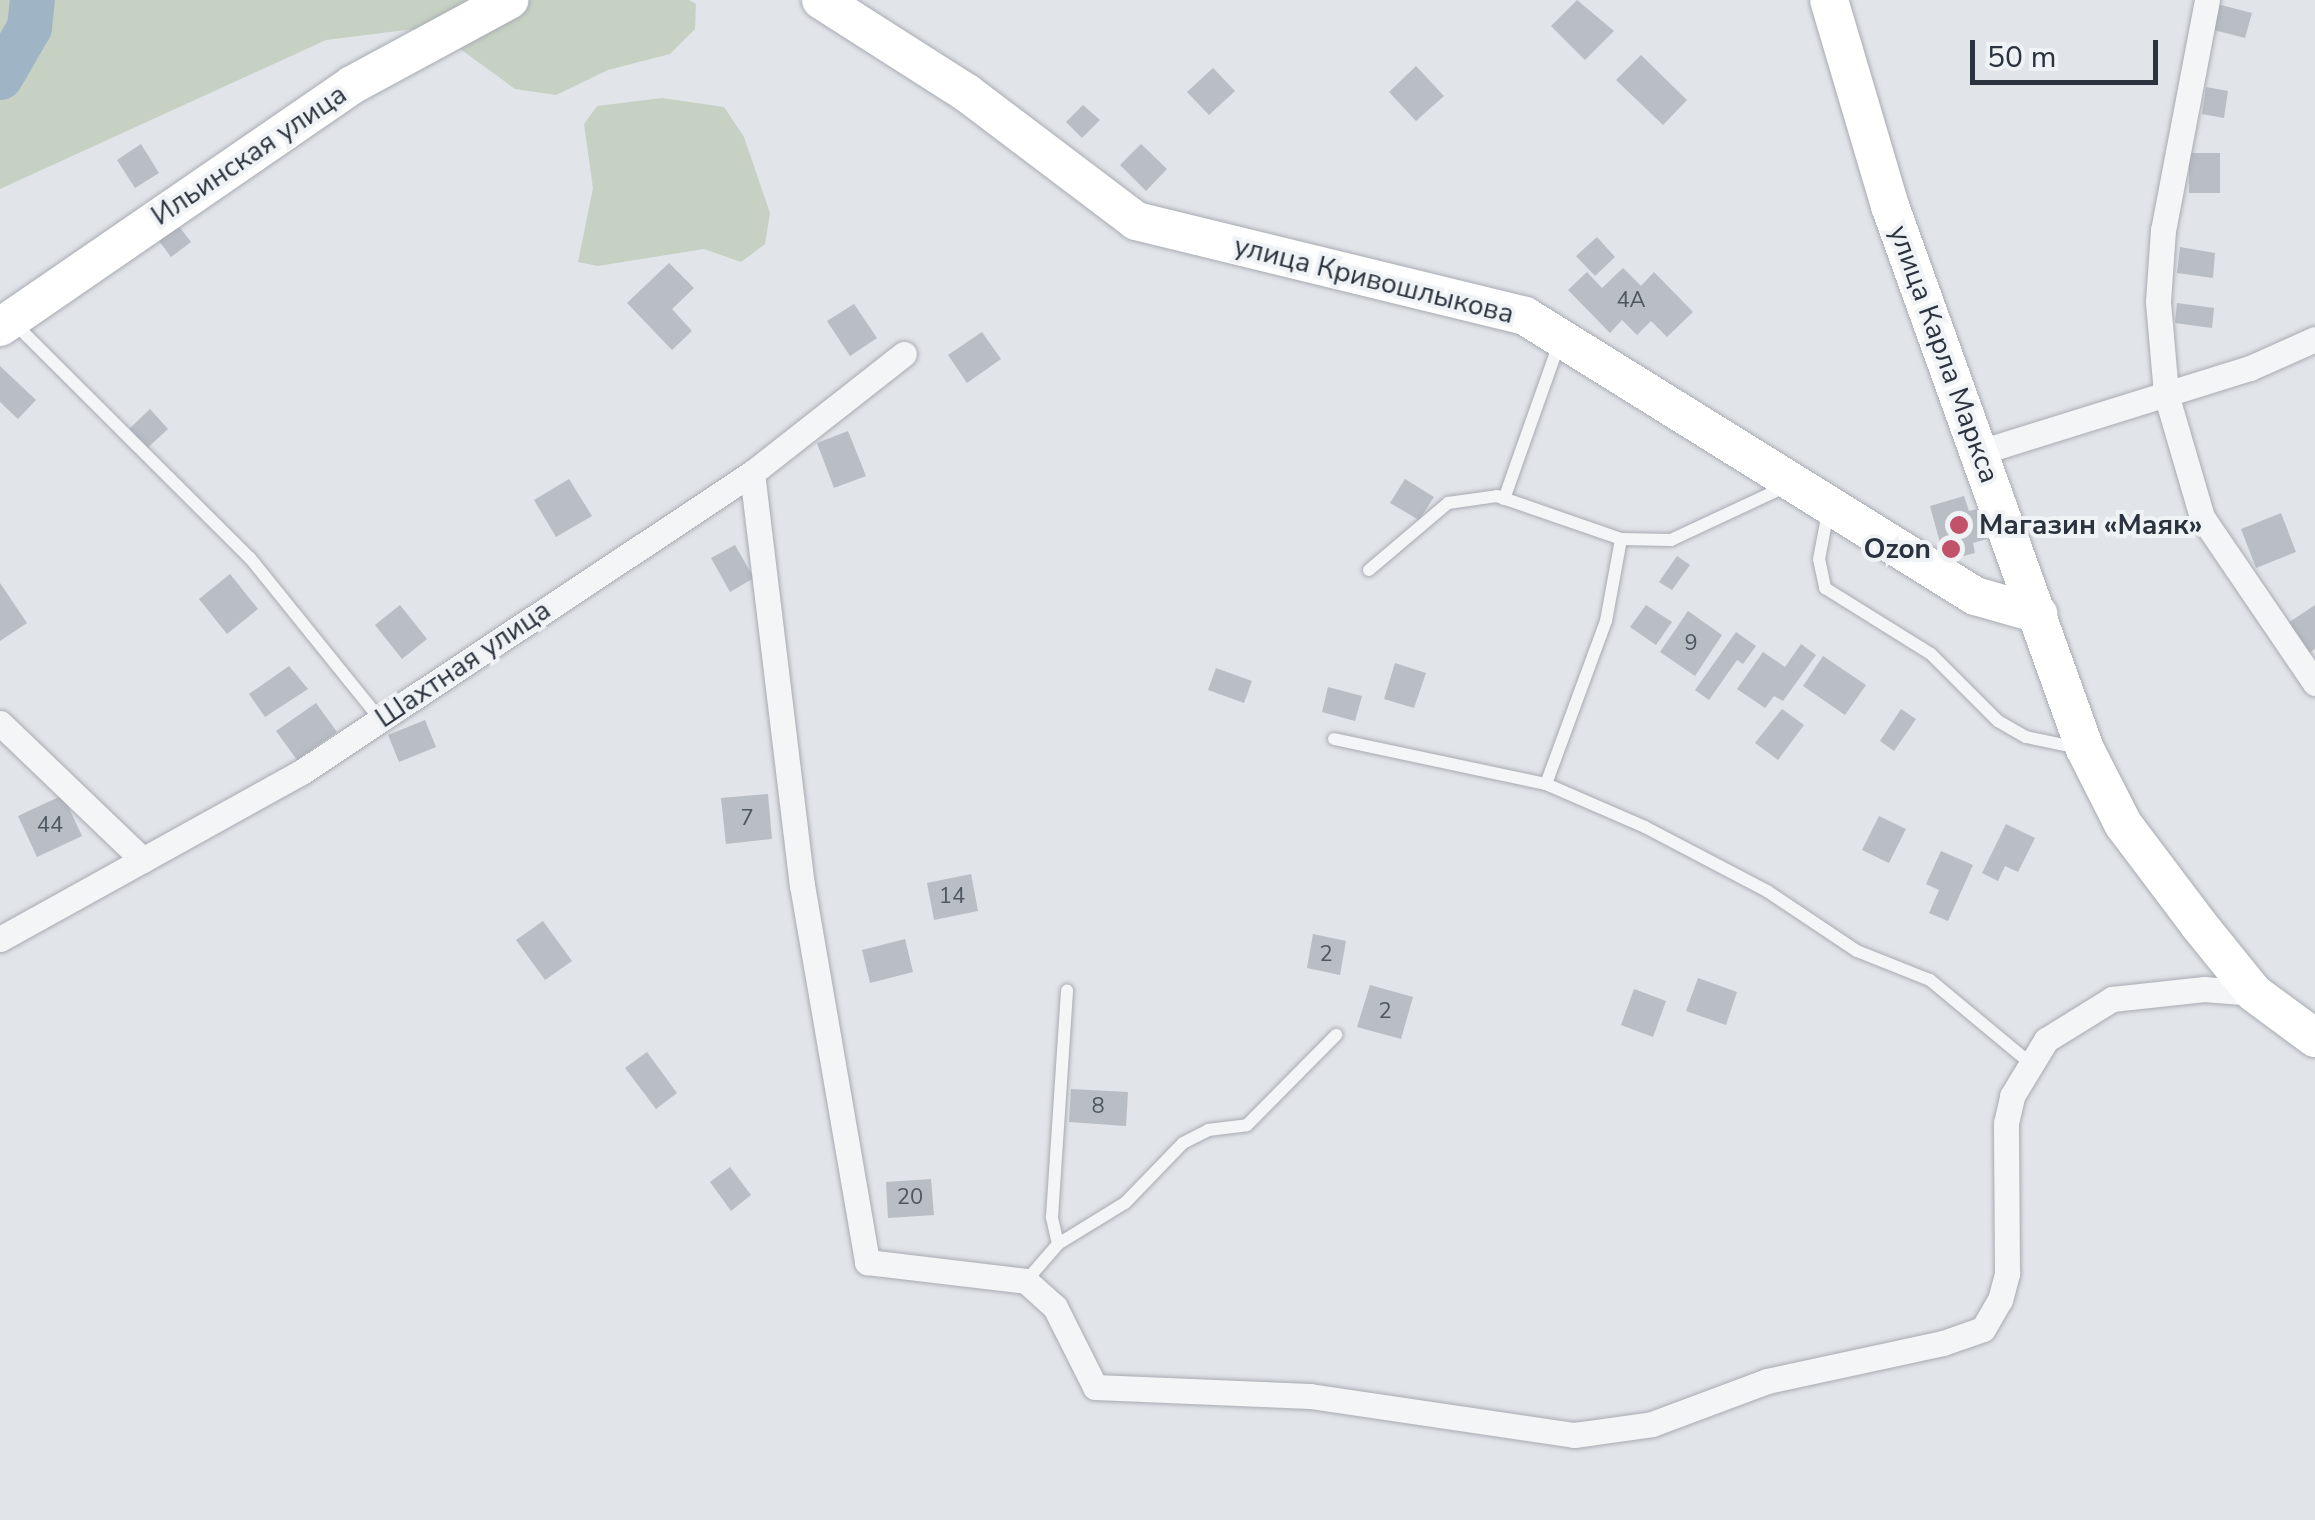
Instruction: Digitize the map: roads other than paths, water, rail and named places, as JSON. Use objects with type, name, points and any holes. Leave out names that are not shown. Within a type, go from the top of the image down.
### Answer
[{"type":"street","name":"Ильинская улица","points":[[5,323],[352,85],[509,0]]},
{"type":"street","name":"улица Кривошлыкова","points":[[821,0],[966,93],[1136,220],[1525,316],[1975,596],[2038,614]]},
{"type":"street","name":"улица Карла Маркса","points":[[1830,0],[1862,121],[2085,749],[2123,824],[2254,993],[2315,1038]]},
{"type":"street","points":[[2208,0],[2163,230],[2158,302],[2166,394],[2202,517],[2315,682]]},
{"type":"street","points":[[1980,452],[2166,394],[2315,339]]},
{"type":"street","name":"Шахтная улица","points":[[0,939],[300,773],[752,472],[904,354]]},
{"type":"street","points":[[752,472],[802,885],[867,1262],[1026,1282],[1055,1307],[1095,1386],[1310,1396],[1574,1435],[1652,1424],[1767,1381],[1983,1328],[2006,1272],[2006,1123],[2030,1063],[2046,1040],[2112,999],[2204,989],[2254,993]]},
{"type":"street","points":[[0,723],[144,860]]},
{"type":"lane","points":[[5,323],[250,558],[380,719]]},
{"type":"lane","points":[[1504,499],[1561,338]]},
{"type":"lane","points":[[1369,570],[1448,504],[1504,499],[1620,538],[1671,540],[1794,483]]},
{"type":"lane","points":[[1830,505],[1819,559],[1826,588],[1931,654],[1998,721],[2026,737],[2085,749]]},
{"type":"lane","points":[[1546,784],[1606,621],[1620,538]]},
{"type":"lane","points":[[1334,740],[1546,784],[1767,891],[1857,951],[1930,980],[2030,1063]]},
{"type":"lane","points":[[1058,1244],[1052,1217],[1067,990]]},
{"type":"lane","points":[[1026,1282],[1058,1244],[1125,1204],[1183,1142],[1208,1130],[1246,1125],[1336,1036]]},
{"type":"waterway","points":[[0,77],[29,27],[32,0]]},
{"type":"place","name":"Магазин «Маяк»","points":[[1959,525]]},
{"type":"place","name":"Ozon","points":[[1951,549]]}]
